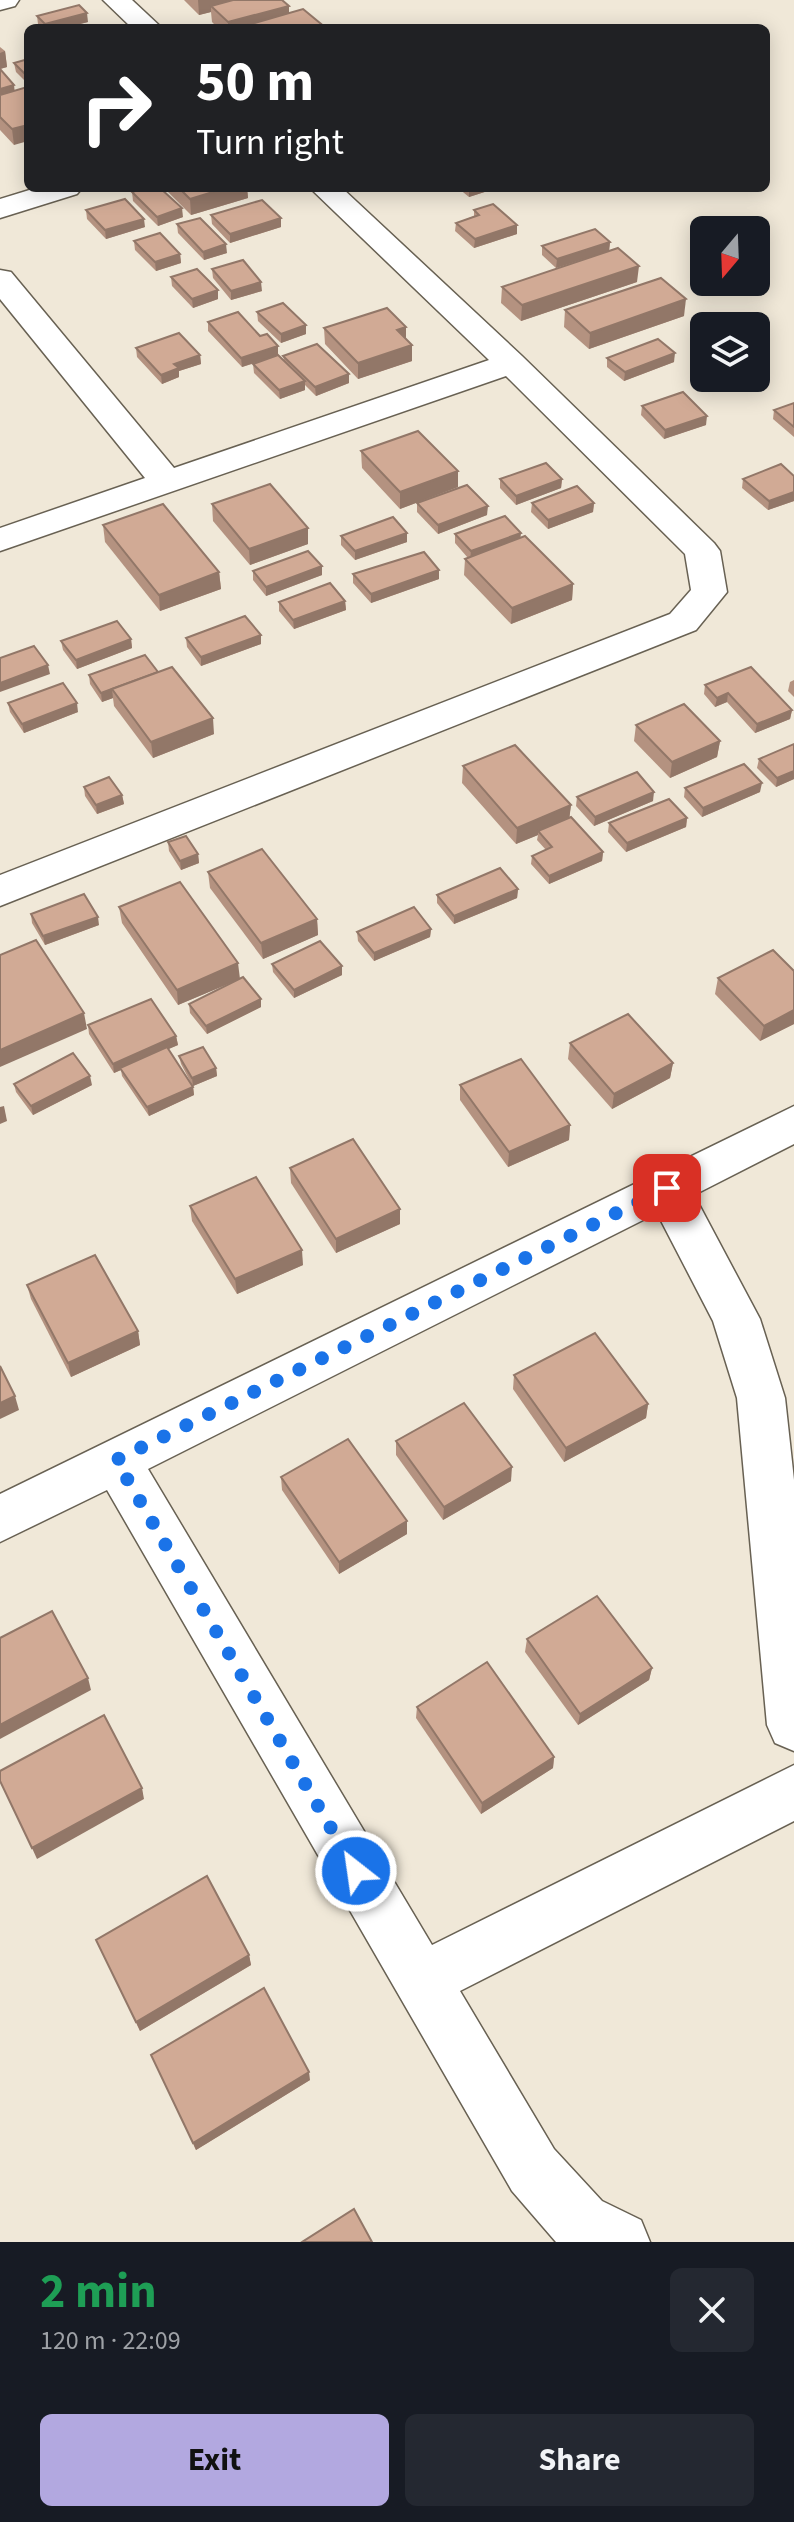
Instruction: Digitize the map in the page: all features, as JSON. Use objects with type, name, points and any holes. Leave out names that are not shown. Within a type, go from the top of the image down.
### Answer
[{"type":"street","points":[[0,2],[6,0]]},
{"type":"street","points":[[116,0],[143,24]]},
{"type":"street","points":[[0,209],[54,192]]},
{"type":"street","points":[[0,891],[683,622],[709,592],[702,551],[511,363],[329,192]]},
{"type":"street","points":[[0,279],[167,482]]},
{"type":"street","points":[[0,540],[511,363]]},
{"type":"street","points":[[0,1519],[794,1124]]},
{"type":"street","points":[[667,1188],[736,1319],[761,1398],[794,1725]]},
{"type":"street","points":[[116,1460],[533,2170],[580,2223],[619,2242]]},
{"type":"street","points":[[420,1981],[794,1792]]},
{"type":"building","points":[[233,0],[282,0],[289,6],[228,22],[211,6]]},
{"type":"building","points":[[79,5],[87,13],[45,24],[37,16]]},
{"type":"building","points":[[303,9],[321,24],[251,24]]},
{"type":"building","points":[[24,60],[24,73],[14,63]]},
{"type":"building","points":[[0,69],[14,85],[0,89]]},
{"type":"building","points":[[24,88],[24,126],[12,129],[0,117],[0,95]]},
{"type":"building","points":[[132,192],[164,192],[182,208],[157,217]]},
{"type":"building","points":[[183,192],[213,192],[190,199]]},
{"type":"building","points":[[125,199],[144,219],[105,230],[86,210]]},
{"type":"building","points":[[262,200],[281,218],[230,234],[211,215]]},
{"type":"building","points":[[493,204],[517,225],[475,239],[456,223],[479,215],[474,210]]},
{"type":"building","points":[[200,218],[226,244],[203,252],[177,224]]},
{"type":"building","points":[[595,229],[610,242],[557,259],[542,246]]},
{"type":"building","points":[[160,233],[180,254],[155,262],[134,241]]},
{"type":"building","points":[[618,248],[639,266],[522,305],[502,287]]},
{"type":"building","points":[[243,260],[261,282],[231,291],[212,269]]},
{"type":"building","points":[[197,269],[218,290],[192,299],[171,277]]},
{"type":"building","points":[[661,278],[686,299],[590,333],[565,310]]},
{"type":"building","points":[[283,303],[306,325],[281,334],[257,312]]},
{"type":"building","points":[[387,308],[406,327],[397,330],[412,345],[358,363],[324,328]]},
{"type":"building","points":[[238,312],[260,336],[267,334],[278,346],[241,358],[208,322]]},
{"type":"building","points":[[179,333],[200,355],[174,364],[179,368],[161,375],[136,348]]},
{"type":"building","points":[[658,339],[675,353],[625,372],[607,358]]},
{"type":"building","points":[[317,344],[349,374],[315,387],[283,356]]},
{"type":"building","points":[[278,355],[305,381],[279,390],[253,364]]},
{"type":"building","points":[[683,392],[707,416],[665,430],[642,406]]},
{"type":"building","points":[[794,403],[794,427],[774,410]]},
{"type":"building","points":[[418,431],[458,471],[400,492],[361,451]]},
{"type":"building","points":[[546,463],[562,479],[516,496],[500,479]]},
{"type":"building","points":[[781,464],[794,476],[794,492],[769,501],[743,479]]},
{"type":"building","points":[[270,484],[308,528],[249,549],[212,504]]},
{"type":"building","points":[[467,485],[488,506],[438,525],[417,503]]},
{"type":"building","points":[[577,486],[594,503],[548,520],[532,503]]},
{"type":"building","points":[[163,504],[219,572],[159,595],[103,525]]},
{"type":"building","points":[[505,516],[521,533],[471,551],[455,534]]},
{"type":"building","points":[[393,517],[407,533],[355,551],[341,536]]},
{"type":"building","points":[[525,536],[573,584],[512,608],[465,559]]},
{"type":"building","points":[[308,551],[322,566],[266,587],[253,571]]},
{"type":"building","points":[[424,552],[439,570],[371,594],[353,574]]},
{"type":"building","points":[[330,583],[345,601],[293,620],[279,602]]},
{"type":"building","points":[[245,616],[261,635],[201,657],[186,638]]},
{"type":"building","points":[[117,621],[131,639],[76,660],[61,641]]},
{"type":"building","points":[[34,646],[48,665],[0,683],[0,658]]},
{"type":"building","points":[[145,655],[158,672],[101,693],[89,675]]},
{"type":"building","points":[[172,667],[213,718],[151,742],[112,689]]},
{"type":"building","points":[[751,667],[792,710],[757,724],[728,693],[717,698],[705,685]]},
{"type":"building","points":[[63,683],[77,703],[22,724],[8,703]]},
{"type":"building","points":[[684,704],[720,741],[672,762],[636,725]]},
{"type":"building","points":[[794,744],[794,771],[777,778],[759,759]]},
{"type":"building","points":[[515,745],[571,805],[517,828],[463,766]]},
{"type":"building","points":[[744,764],[762,783],[703,808],[685,788]]},
{"type":"building","points":[[637,772],[654,792],[595,817],[577,797]]},
{"type":"building","points":[[109,777],[122,795],[96,805],[84,787]]},
{"type":"building","points":[[669,799],[687,818],[627,843],[609,823]]},
{"type":"building","points":[[571,817],[603,852],[549,876],[532,856],[552,847],[538,831]]},
{"type":"building","points":[[186,836],[198,854],[180,861],[168,842]]},
{"type":"building","points":[[262,849],[317,919],[261,943],[208,872]]},
{"type":"building","points":[[500,868],[518,889],[454,916],[437,895]]},
{"type":"building","points":[[180,882],[238,963],[177,990],[119,907]]},
{"type":"building","points":[[84,894],[98,917],[43,936],[31,914]]},
{"type":"building","points":[[414,907],[431,929],[374,953],[357,932]]},
{"type":"building","points":[[36,940],[84,1013],[0,1050],[0,955]]},
{"type":"building","points":[[320,941],[342,966],[294,990],[272,964]]},
{"type":"building","points":[[773,950],[794,971],[794,1010],[764,1026],[718,978]]},
{"type":"building","points":[[243,977],[261,999],[206,1026],[189,1004]]},
{"type":"building","points":[[151,999],[176,1036],[113,1064],[88,1025]]},
{"type":"building","points":[[628,1014],[673,1063],[614,1094],[570,1043]]},
{"type":"building","points":[[167,1047],[193,1087],[147,1107],[120,1068]]},
{"type":"building","points":[[203,1047],[216,1068],[192,1078],[179,1056]]},
{"type":"building","points":[[73,1053],[90,1076],[31,1106],[14,1084]]},
{"type":"building","points":[[521,1059],[570,1125],[509,1152],[460,1085]]},
{"type":"building","points":[[353,1139],[400,1209],[336,1239],[290,1168]]},
{"type":"building","points":[[256,1177],[302,1250],[235,1279],[190,1206]]},
{"type":"building","points":[[95,1255],[138,1331],[68,1363],[27,1285]]},
{"type":"building","points":[[595,1333],[648,1404],[566,1448],[514,1375]]},
{"type":"building","points":[[0,1366],[15,1396],[0,1403]]},
{"type":"building","points":[[464,1403],[512,1467],[444,1507],[396,1441]]},
{"type":"building","points":[[348,1439],[407,1521],[339,1562],[281,1477]]},
{"type":"building","points":[[597,1596],[652,1668],[580,1714],[527,1639]]},
{"type":"building","points":[[52,1611],[88,1678],[0,1725],[0,1638]]},
{"type":"building","points":[[487,1662],[554,1757],[482,1803],[417,1707]]},
{"type":"building","points":[[104,1715],[142,1788],[32,1848],[0,1781],[0,1771]]},
{"type":"building","points":[[207,1876],[249,1955],[136,2022],[96,1940]]},
{"type":"building","points":[[264,1988],[309,2072],[193,2143],[151,2055]]},
{"type":"building","points":[[354,2209],[372,2242],[302,2242]]},
{"type":"route","points":[[356,1871],[116,1460],[667,1188]]}]
